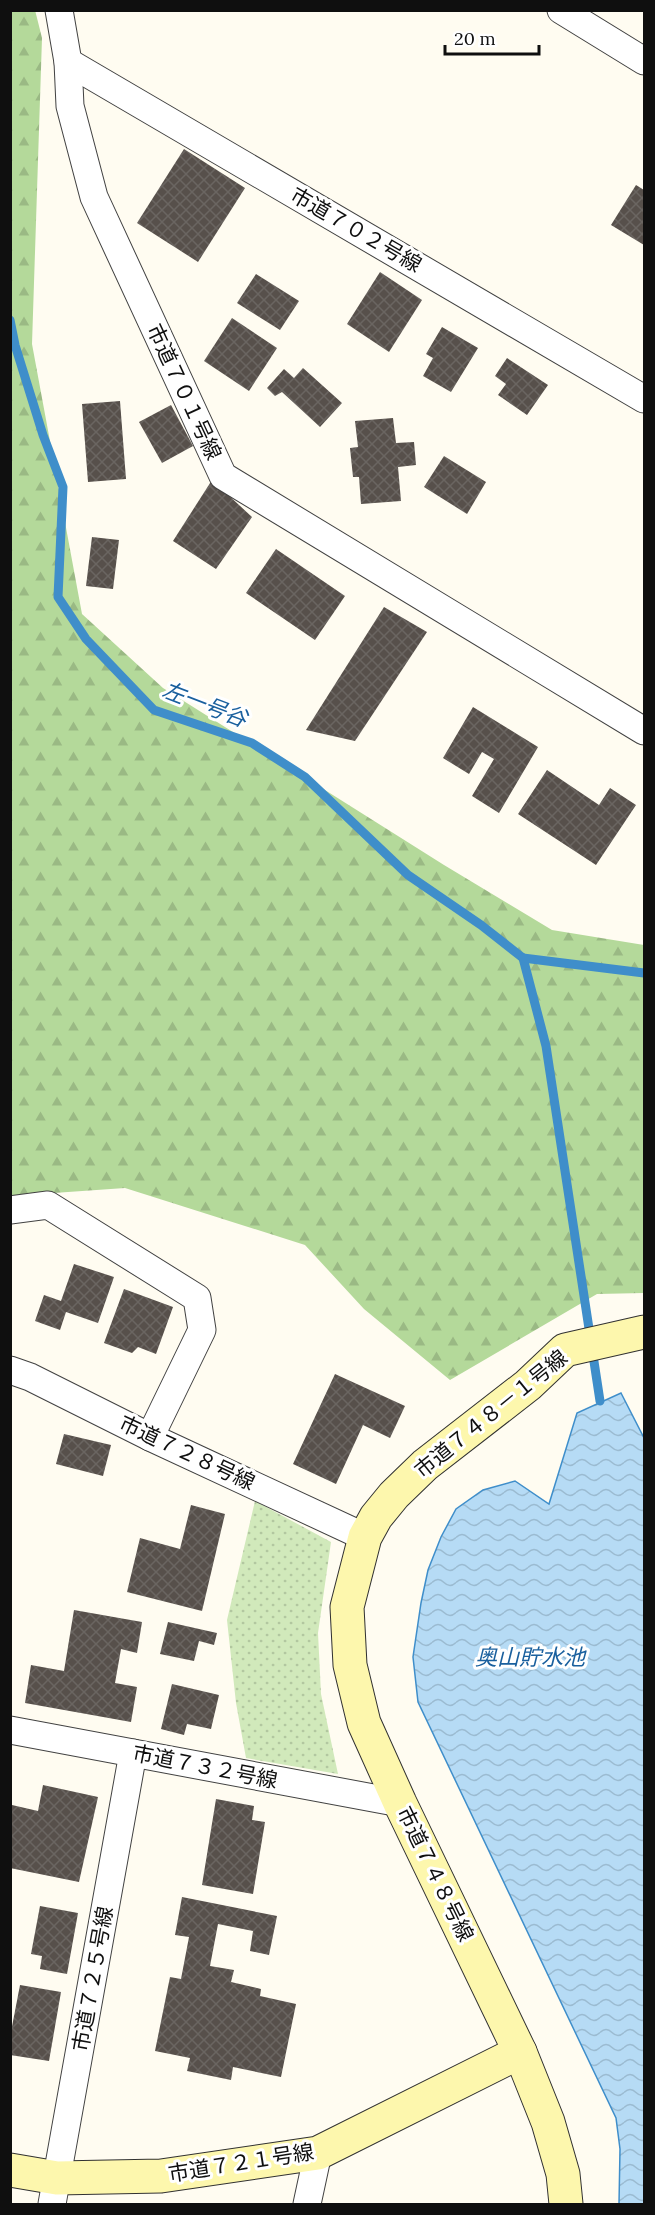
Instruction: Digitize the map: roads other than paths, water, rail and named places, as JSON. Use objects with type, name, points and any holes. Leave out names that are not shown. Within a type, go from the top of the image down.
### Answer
[{"type":"street","name":"市道７０１号線","points":[[59,10],[68,62],[70,106],[94,197],[223,476],[645,731]]},
{"type":"street","points":[[561,10],[645,61]]},
{"type":"street","name":"市道７０２号線","points":[[68,62],[645,399]]},
{"type":"street","points":[[10,1210],[48,1205],[197,1298],[202,1330],[150,1437]]},
{"type":"street","name":"市道７４８－１号線","points":[[365,1537],[376,1517],[393,1495],[425,1465],[528,1385],[564,1350],[645,1332]]},
{"type":"street","name":"市道７２８号線","points":[[10,1370],[30,1377],[150,1437],[365,1537]]},
{"type":"street","name":"市道７４８号線","points":[[365,1537],[347,1607],[350,1665],[364,1723],[520,2052],[548,2122],[563,2174],[566,2205]]},
{"type":"street","name":"市道７３２号線","points":[[10,1730],[400,1803]]},
{"type":"street","name":"市道７２５号線","points":[[55,2191],[133,1753]]},
{"type":"street","name":"市道７２１号線","points":[[10,2170],[55,2191],[318,2153],[520,2052]]},
{"type":"street","points":[[307,2205],[318,2153]]},
{"type":"water","name":"奥山貯水池","points":[[621,1393],[644,1438],[644,2204],[619,2204],[620,2149],[616,2118],[418,1702],[413,1657],[428,1570],[441,1537],[456,1509],[483,1490],[515,1481],[549,1504],[577,1413]]},
{"type":"waterway","name":"左一号谷","points":[[10,320],[15,345],[43,435],[63,487],[58,597],[86,639],[154,710],[252,743],[305,777],[408,875],[481,925],[523,958]]},
{"type":"waterway","points":[[523,958],[546,1046],[600,1401]]},
{"type":"waterway","points":[[523,958],[644,973]]}]
